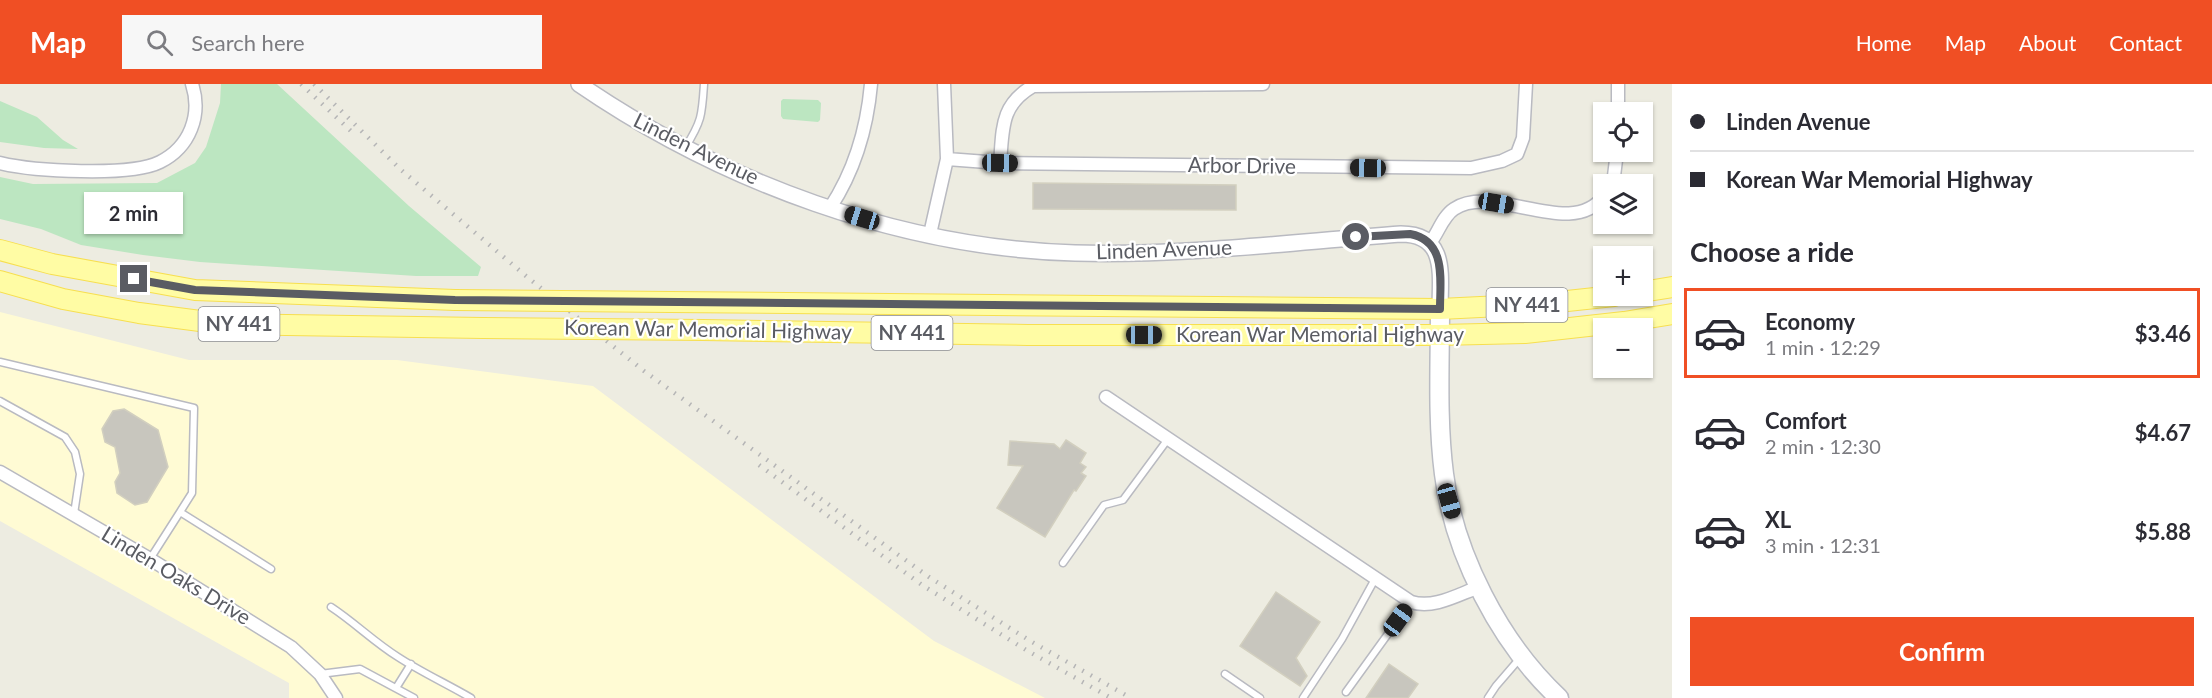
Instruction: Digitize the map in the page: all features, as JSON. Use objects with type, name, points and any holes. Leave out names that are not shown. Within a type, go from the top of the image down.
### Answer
[{"type":"main road","name":"Korean War Memorial Highway","points":[[0,250],[52,264],[195,290],[455,300],[1440,309],[1539,304],[1593,298]]},
{"type":"main road","name":"Korean War Memorial Highway","points":[[0,281],[63,299],[139,313],[223,324],[1028,335],[1440,335],[1525,333],[1672,314]]},
{"type":"main road","points":[[1653,290],[1672,286]]},
{"type":"main road","points":[[1440,309],[1440,426],[1444,477],[1459,535],[1479,586],[1498,622],[1522,657],[1559,698]]},
{"type":"street","points":[[0,163],[29,168],[93,171],[138,168],[158,163],[175,154],[185,143],[192,128],[196,112],[192,84]]},
{"type":"street","name":"Linden Avenue","points":[[579,84],[615,108],[685,148],[759,182],[830,208],[930,234],[994,245],[1073,253],[1176,251],[1401,234],[1417,236],[1430,243]]},
{"type":"street","points":[[830,208],[842,190],[862,142],[871,84]]},
{"type":"street","points":[[930,234],[947,159],[944,84]]},
{"type":"street","points":[[1000,163],[1004,119],[1019,94],[1033,87],[1263,84]]},
{"type":"street","name":"Arbor Drive","points":[[947,159],[1000,163],[1460,169],[1485,166],[1517,154],[1523,138],[1526,84]]},
{"type":"street","points":[[1618,84],[1618,102]]},
{"type":"street","points":[[1440,309],[1439,261],[1430,243],[1453,210],[1468,204],[1496,203],[1570,213],[1588,210],[1593,207]]},
{"type":"street","points":[[1106,397],[1411,602],[1420,605],[1429,604],[1479,586]]},
{"type":"street","name":"Linden Oaks Drive","points":[[0,472],[150,559],[291,646],[320,674],[336,698]]},
{"type":"lane","points":[[685,148],[699,126],[703,110],[704,84]]},
{"type":"lane","points":[[0,362],[194,408],[192,493],[150,559]]},
{"type":"lane","points":[[0,401],[64,437],[75,452],[80,474],[74,515]]},
{"type":"lane","points":[[1063,563],[1104,505],[1123,500],[1168,439]]},
{"type":"lane","points":[[180,512],[271,569]]},
{"type":"lane","points":[[1303,698],[1342,639],[1375,579]]},
{"type":"lane","points":[[1346,692],[1411,602]]},
{"type":"lane","points":[[331,607],[357,624],[372,639],[471,698]]},
{"type":"lane","points":[[1488,698],[1522,657]]},
{"type":"lane","points":[[396,688],[411,664]]},
{"type":"lane","points":[[320,674],[360,669],[414,698]]},
{"type":"lane","points":[[1225,674],[1260,698]]},
{"type":"shaded area","points":[[0,312],[189,360],[397,360],[593,386],[934,641],[1045,698],[289,698],[289,683],[0,521]]},
{"type":"green space","points":[[221,84],[277,84],[409,206],[481,267],[478,276],[416,276],[200,262],[81,245],[41,229],[0,219],[0,177],[33,184],[157,183],[195,163],[206,147],[220,103]]},
{"type":"green space","points":[[783,99],[818,100],[821,103],[820,120],[818,122],[783,119],[781,101]]},
{"type":"green space","points":[[0,101],[37,117],[63,140],[78,149],[44,148],[0,142]]},
{"type":"building","points":[[1033,183],[1236,185],[1236,210],[1033,209]]},
{"type":"building","points":[[124,409],[158,430],[168,467],[147,502],[135,505],[117,493],[115,482],[120,473],[115,447],[105,442],[102,429],[113,411]]},
{"type":"building","points":[[1066,440],[1086,453],[1080,463],[1086,467],[1081,473],[1086,476],[1076,491],[1074,490],[1045,537],[997,508],[1023,466],[1008,465],[1010,441],[1054,444],[1060,449]]},
{"type":"building","points":[[1276,592],[1320,622],[1296,658],[1307,676],[1300,686],[1240,646]]},
{"type":"building","points":[[1389,664],[1418,684],[1408,698],[1366,698]]},
{"type":"railway","points":[[301,84],[353,133]]},
{"type":"railway","points":[[314,84],[400,169],[526,276],[644,371],[929,577],[1032,642],[1131,698]]},
{"type":"railway","points":[[759,465],[922,585],[1026,650],[1111,698]]},
{"type":"route","points":[[134,279],[195,290],[455,300],[1440,309],[1439,261],[1430,243],[1410,234],[1356,237]]}]
